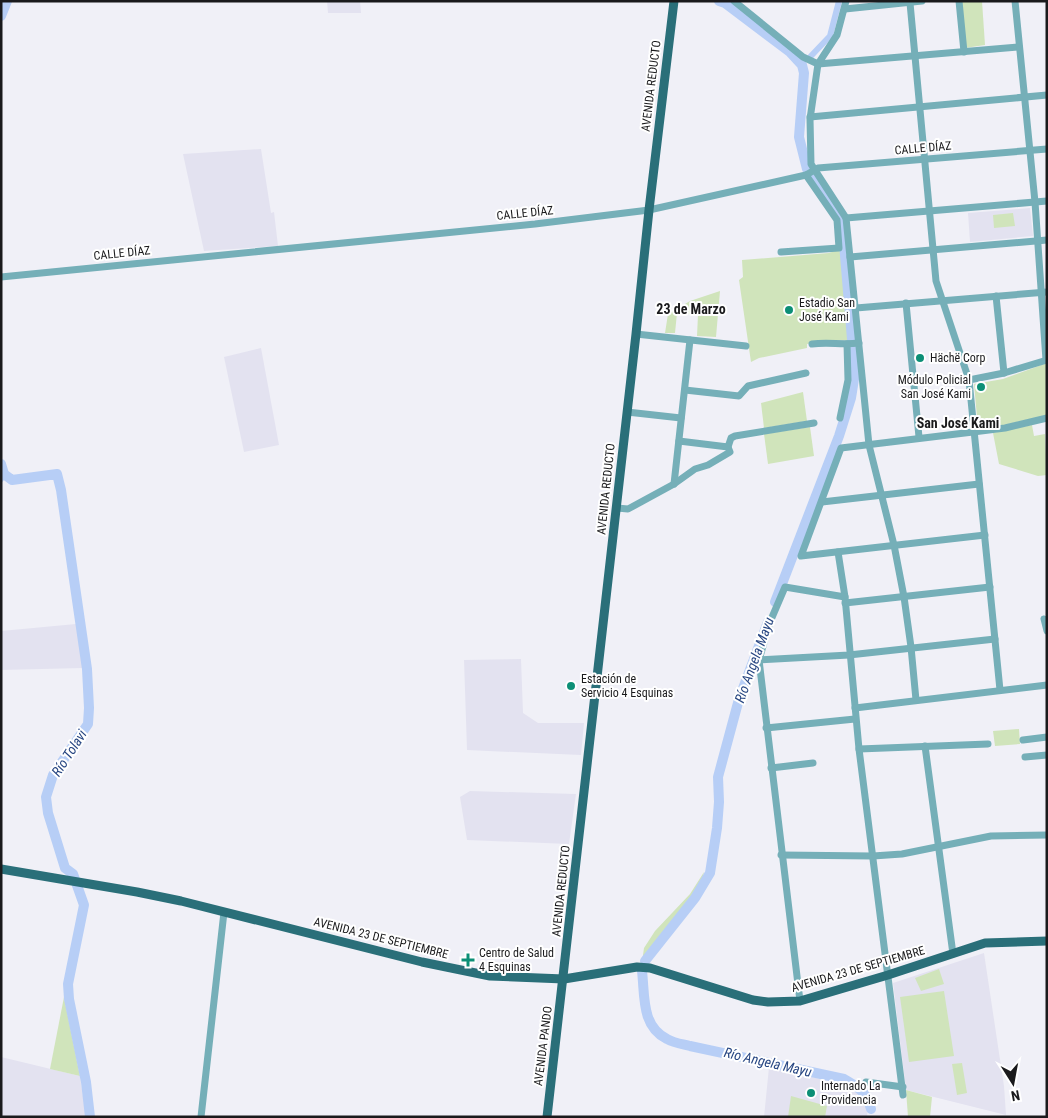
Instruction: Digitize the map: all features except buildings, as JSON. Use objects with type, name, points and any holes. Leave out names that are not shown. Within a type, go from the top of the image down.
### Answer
[{"type":"main road","name":"AVENIDA REDUCTO","points":[[564,979],[628,412],[648,210],[674,1]]},
{"type":"main road","name":"AVENIDA 23 DE SEPTIEMBRE","points":[[1,869],[137,892],[431,964],[490,976],[564,979],[637,967],[650,968],[753,1000],[768,1002],[800,1001],[888,975],[985,943],[1047,941]]},
{"type":"main road","name":"AVENIDA PANDO","points":[[547,1117],[564,979]]},
{"type":"street","points":[[734,1],[803,58],[818,64],[1019,47]]},
{"type":"street","points":[[916,700],[904,597],[894,545],[869,445],[846,218],[811,164],[810,117],[818,64],[837,34],[845,5],[922,1]]},
{"type":"street","points":[[959,1],[964,52]]},
{"type":"street","points":[[969,380],[1004,373],[1046,360],[1044,292],[1037,241],[1015,1]]},
{"type":"street","points":[[910,2],[936,281],[969,380],[1000,690]]},
{"type":"street","points":[[810,117],[1047,95]]},
{"type":"street","name":"CALLE DÍAZ","points":[[1,277],[535,224],[648,210],[806,175],[818,168],[1047,149]]},
{"type":"street","points":[[781,252],[839,248],[837,220],[806,175]]},
{"type":"street","points":[[846,218],[1047,201]]},
{"type":"street","points":[[850,257],[1047,240]]},
{"type":"street","points":[[856,308],[1044,292]]},
{"type":"street","points":[[996,296],[1004,373]]},
{"type":"street","points":[[906,304],[920,437]]},
{"type":"street","points":[[636,334],[746,346]]},
{"type":"street","points":[[674,484],[690,340]]},
{"type":"street","points":[[812,344],[826,342],[859,343]]},
{"type":"street","points":[[840,418],[848,380],[847,344]]},
{"type":"street","points":[[684,390],[739,396],[748,386],[806,373]]},
{"type":"street","points":[[628,412],[682,418]]},
{"type":"street","points":[[985,535],[801,556],[841,448],[1006,428],[1047,418]]},
{"type":"street","points":[[617,508],[628,509],[730,452],[728,447],[731,438],[735,436],[814,423]]},
{"type":"street","points":[[679,441],[728,447]]},
{"type":"street","points":[[822,502],[979,484]]},
{"type":"street","points":[[838,552],[845,600],[855,719],[903,1091],[866,1082]]},
{"type":"street","points":[[800,1001],[759,660],[770,622],[785,586],[845,600],[904,597],[990,587]]},
{"type":"street","points":[[1044,619],[1047,631]]},
{"type":"street","points":[[759,660],[849,655],[995,639]]},
{"type":"street","points":[[855,708],[1047,684]]},
{"type":"street","points":[[766,728],[855,719]]},
{"type":"street","points":[[1024,740],[1047,737]]},
{"type":"street","points":[[859,748],[988,744]]},
{"type":"street","points":[[925,746],[953,954]]},
{"type":"street","points":[[1025,756],[1047,755]]},
{"type":"street","points":[[771,768],[813,763]]},
{"type":"street","points":[[781,855],[873,856],[902,854],[991,836],[1047,835]]},
{"type":"street","points":[[201,1117],[224,912]]},
{"type":"shaded area","points":[[327,1],[360,1],[361,13],[328,13]]},
{"type":"shaded area","points":[[261,149],[271,213],[274,212],[278,246],[204,251],[183,154]]},
{"type":"shaded area","points":[[1030,208],[1033,236],[970,242],[968,213]]},
{"type":"shaded area","points":[[261,348],[279,445],[244,452],[224,357]]},
{"type":"shaded area","points":[[76,624],[83,668],[1,670],[1,631]]},
{"type":"shaded area","points":[[521,659],[523,713],[538,723],[584,723],[581,755],[467,750],[464,660]]},
{"type":"shaded area","points":[[470,791],[576,794],[569,844],[467,840],[460,797]]},
{"type":"shaded area","points":[[984,953],[1004,1086],[1006,1115],[906,1090],[893,983]]},
{"type":"shaded area","points":[[1,1057],[80,1076],[86,1117],[1,1117]]},
{"type":"shaded area","name":"Internado La Providencia","points":[[769,1067],[838,1083],[851,1088],[862,1098],[868,1107],[867,1117],[764,1117]]},
{"type":"green space","points":[[982,1],[985,45],[965,48],[962,2]]},
{"type":"green space","points":[[1013,213],[1015,226],[994,228],[993,215]]},
{"type":"green space","name":"Estadio San José Kami","points":[[847,242],[856,341],[836,340],[807,344],[807,348],[759,358],[751,362],[739,280],[743,277],[742,260],[829,253],[840,249],[842,243]]},
{"type":"green space","points":[[720,291],[716,337],[697,336],[698,315],[677,313],[675,333],[665,333],[668,314],[690,301]]},
{"type":"green space","points":[[1047,363],[1047,415],[1004,425],[978,428],[974,384],[1003,379]]},
{"type":"green space","points":[[803,392],[807,421],[764,428],[761,403]]},
{"type":"green space","points":[[1032,425],[1034,436],[1045,434],[1047,475],[1038,476],[999,464],[993,433]]},
{"type":"green space","points":[[810,427],[814,456],[768,464],[764,434]]},
{"type":"green space","points":[[1019,729],[1020,744],[995,746],[993,731]]},
{"type":"green space","points":[[704,872],[701,881],[687,904],[642,962],[644,948],[655,931],[690,894]]},
{"type":"green space","points":[[939,969],[944,984],[921,991],[915,978]]},
{"type":"green space","points":[[944,991],[954,1056],[909,1062],[900,997]]},
{"type":"green space","points":[[64,997],[80,1076],[50,1069]]},
{"type":"green space","points":[[962,1063],[967,1093],[957,1095],[952,1064]]},
{"type":"green space","points":[[906,1090],[932,1097],[930,1117],[908,1117]]},
{"type":"green space","points":[[791,1096],[827,1106],[825,1117],[788,1117]]},
{"type":"waterway","name":"Río Tolavi","points":[[1,16],[7,1]]},
{"type":"waterway","name":"Río Angela Mayu","points":[[719,1],[725,3],[790,52],[802,65],[804,73],[799,137],[807,169]]},
{"type":"waterway","points":[[811,56],[830,36],[839,1]]},
{"type":"waterway","name":"Río Angela Mayu","points":[[813,177],[842,220],[852,339]]},
{"type":"waterway","name":"Río Angela Mayu","points":[[775,602],[839,436],[851,398],[855,373],[853,350]]},
{"type":"waterway","name":"Río Tolavi","points":[[1,464],[4,474],[12,480],[57,474],[61,490],[87,669],[88,724],[53,775],[46,797],[48,813],[65,868],[73,874],[84,905],[68,984],[69,999],[86,1082],[90,1117]]},
{"type":"waterway","name":"Río Tolavi","points":[[1,479],[4,474]]},
{"type":"waterway","name":"Río Angela Mayu","points":[[645,961],[695,898],[710,873],[717,828],[718,777],[739,699],[768,622]]},
{"type":"waterway","name":"Río Angela Mayu","points":[[642,971],[644,1000],[648,1018],[659,1033],[667,1039],[690,1046],[844,1079],[861,1091],[867,1098],[871,1109]]},
{"type":"place","name":"Estadio San José Kami","points":[[789,310]]},
{"type":"place","name":"Hächë Corp","points":[[920,358]]},
{"type":"place","name":"Módulo Policial San José Kami","points":[[981,387]]},
{"type":"place","name":"Estación de Servicio 4 Esquinas","points":[[571,686]]},
{"type":"place","name":"Centro de Salud 4 Esquinas","points":[[468,960]]},
{"type":"place","name":"Internado La Providencia","points":[[811,1093]]},
{"type":"district","name":"23 de Marzo","points":[[691,309]]},
{"type":"district","name":"San José Kami","points":[[958,423]]}]
